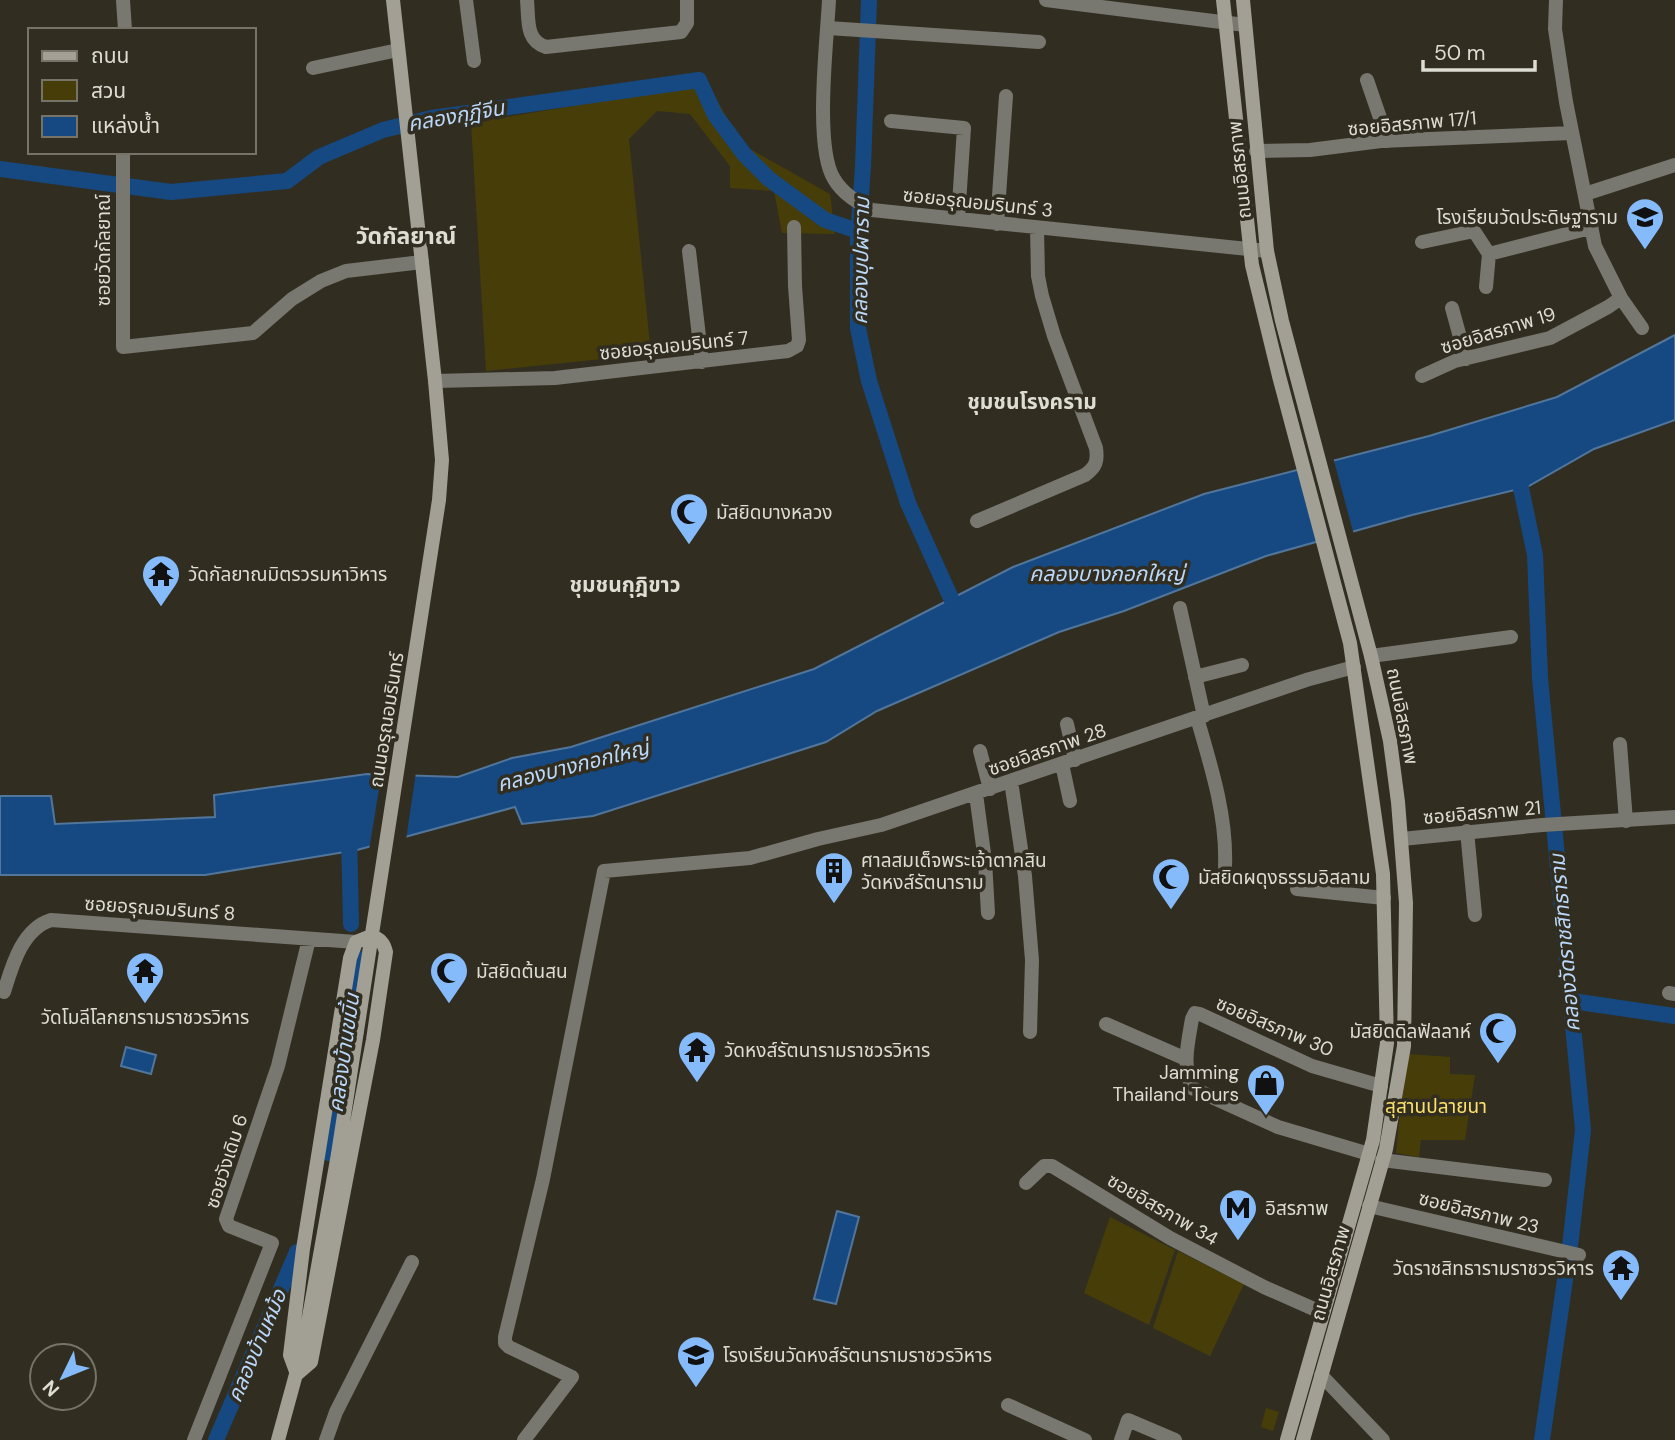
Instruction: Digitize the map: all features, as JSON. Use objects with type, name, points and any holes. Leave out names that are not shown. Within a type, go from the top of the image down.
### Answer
[{"type":"main road","name":"ถนนอรุณอมรินทร์","points":[[278,1440],[297,1374],[309,1318],[338,1154],[439,500],[442,460],[435,381],[393,0]]},
{"type":"main road","points":[[1223,0],[1250,251],[1279,376],[1350,643],[1384,898],[1387,1043],[1373,1140],[1376,1157],[1323,1313],[1287,1440]]},
{"type":"main road","name":"ถนนอิสรภาพ","points":[[1243,0],[1267,251],[1390,741],[1402,839],[1406,902],[1404,1046],[1376,1157],[1369,1206],[1303,1440]]},
{"type":"main road","points":[[1378,839],[1402,839]]},
{"type":"main road","points":[[371,936],[384,944],[386,953],[373,1040],[311,1362],[297,1374],[290,1355],[303,1249],[350,958],[356,942],[371,936]]},
{"type":"street","points":[[123,0],[125,28]]},
{"type":"street","points":[[466,0],[474,61]]},
{"type":"street","points":[[527,0],[531,38],[537,44],[547,47],[681,33],[687,23],[687,0]]},
{"type":"street","name":"ซอยอรุณอมรินทร์ 3","points":[[829,0],[824,118],[827,162],[833,178],[845,193],[856,201],[872,210],[1267,251]]},
{"type":"street","points":[[1046,0],[1245,24]]},
{"type":"street","points":[[1556,0],[1555,29],[1571,133],[1590,228],[1595,246],[1621,298],[1642,328]]},
{"type":"street","points":[[828,28],[1039,43]]},
{"type":"street","points":[[313,68],[398,50]]},
{"type":"street","points":[[1367,80],[1388,141]]},
{"type":"street","points":[[997,224],[1006,96]]},
{"type":"street","points":[[891,121],[964,128],[958,219]]},
{"type":"street","name":"ซอยอิสรภาพ 17/1","points":[[1256,151],[1340,148],[1388,141],[1571,133]]},
{"type":"street","name":"ซอยวัดกัลยาณ์","points":[[123,154],[123,347],[253,333],[292,299],[321,281],[346,271],[422,262]]},
{"type":"street","points":[[1585,194],[1675,165]]},
{"type":"street","name":"ซอยอรุณอมรินทร์ 7","points":[[435,381],[555,377],[788,351],[797,346],[799,340],[794,227]]},
{"type":"street","points":[[977,521],[1085,475],[1094,468],[1098,459],[1041,296],[1037,228]]},
{"type":"street","points":[[1489,254],[1590,228]]},
{"type":"street","points":[[1422,242],[1474,230],[1489,254],[1486,287]]},
{"type":"street","points":[[689,251],[702,362]]},
{"type":"street","name":"ซอยอิสรภาพ 19","points":[[1422,376],[1466,359],[1550,338],[1621,298]]},
{"type":"street","points":[[1452,308],[1466,359]]},
{"type":"street","points":[[1180,608],[1215,786],[1225,849],[1225,866]]},
{"type":"street","points":[[1369,650],[1511,637]]},
{"type":"street","points":[[1195,677],[1242,665]]},
{"type":"street","name":"ซอยอิสรภาพ 28","points":[[524,1440],[572,1377],[509,1347],[505,1343],[505,1336],[543,1179],[604,871],[750,858],[881,825],[1306,680],[1354,667]]},
{"type":"street","points":[[1067,724],[1070,801]]},
{"type":"street","points":[[1620,744],[1626,821]]},
{"type":"street","points":[[980,751],[990,789]]},
{"type":"street","points":[[1011,781],[1025,876],[1032,960],[1030,1032]]},
{"type":"street","points":[[976,794],[985,861],[988,913]]},
{"type":"street","name":"ซอยอิสรภาพ 21","points":[[1402,839],[1467,831],[1675,817]]},
{"type":"street","points":[[1467,831],[1475,915]]},
{"type":"street","points":[[1297,889],[1384,898]]},
{"type":"street","name":"ซอยอรุณอมรินทร์ 8","points":[[4,992],[16,955],[37,927],[51,920],[356,942]]},
{"type":"street","name":"ซอยวังเดิม 6","points":[[194,1440],[272,1243],[229,1226],[226,1219],[278,1066],[309,939]]},
{"type":"street","name":"ซอยอิสรภาพ 30","points":[[1186,1059],[1195,1013],[1312,1066],[1381,1086]]},
{"type":"street","points":[[1106,1024],[1186,1059],[1187,1076],[1192,1088],[1278,1127],[1376,1157],[1545,1180]]},
{"type":"street","name":"ซอยอิสรภาพ 34","points":[[1026,1183],[1044,1166],[1052,1167],[1171,1238],[1264,1287],[1323,1313]]},
{"type":"street","name":"ซอยอิสรภาพ 23","points":[[1369,1206],[1579,1255]]},
{"type":"street","points":[[326,1440],[336,1412],[412,1262]]},
{"type":"street","points":[[1321,1375],[1383,1440]]},
{"type":"street","points":[[1009,1405],[1085,1440]]},
{"type":"street","points":[[1121,1440],[1128,1420],[1174,1440]]},
{"type":"green space","points":[[692,86],[712,92],[743,145],[830,194],[835,234],[782,233],[774,191],[730,188],[730,166],[690,114],[657,111],[629,139],[651,354],[486,371],[471,123]]},
{"type":"green space","name":"สุสานปลายนา","points":[[1409,1054],[1450,1057],[1450,1074],[1475,1075],[1465,1140],[1421,1140],[1419,1157],[1396,1153]]},
{"type":"green space","points":[[1110,1217],[1175,1250],[1149,1325],[1084,1293]]},
{"type":"green space","points":[[1178,1251],[1244,1284],[1210,1356],[1153,1328]]},
{"type":"green space","points":[[1266,1408],[1279,1412],[1273,1431],[1261,1427]]},
{"type":"water","name":"คลองบางกอกใหญ่","points":[[1675,335],[1675,420],[1594,449],[1527,487],[1412,515],[1266,556],[1124,611],[1059,632],[877,711],[826,742],[593,816],[522,824],[515,807],[357,850],[205,875],[0,875],[0,796],[51,796],[55,824],[215,817],[214,795],[367,774],[458,777],[512,758],[571,747],[814,669],[1013,567],[1204,494],[1429,436],[1557,397]]},
{"type":"water","points":[[126,1047],[156,1055],[151,1074],[121,1066]]},
{"type":"water","points":[[837,1211],[859,1217],[836,1304],[814,1299]]},
{"type":"pier","points":[[1333,457],[1354,535],[1318,545],[1297,466]]},
{"type":"pier","points":[[382,771],[416,772],[406,840],[369,850]]},
{"type":"waterway","name":"คลองบุปผาราม","points":[[869,0],[858,239],[858,328],[869,381],[908,503],[959,616]]},
{"type":"waterway","name":"คลองกุฎีจีน","points":[[0,169],[171,192],[287,181],[319,157],[383,130],[432,118],[699,80],[715,115],[744,154],[769,179],[825,220],[858,231]]},
{"type":"waterway","name":"คลองวัดราชสิทธาราม","points":[[1517,469],[1535,555],[1540,678],[1583,1130],[1571,1238],[1542,1440]]},
{"type":"waterway","name":"คลองบ้านขมิ้น","points":[[349,832],[351,924]]},
{"type":"waterway","name":"คลองบ้านขมิ้น","points":[[329,1153],[356,971],[354,954]]},
{"type":"waterway","points":[[1572,1001],[1675,1016]]},
{"type":"waterway","name":"คลองบ้านหม้อ","points":[[216,1440],[297,1252]]},
{"type":"place","name":"โรงเรียนวัดประดิษฐาราม","points":[[1645,251]]},
{"type":"place","name":"มัสยิดบางหลวง","points":[[689,546]]},
{"type":"place","name":"วัดกัลยาณมิตรวรมหาวิหาร","points":[[161,608]]},
{"type":"place","name":"ศาลสมเด็จพระเจ้าตากสิน วัดหงส์รัตนาราม","points":[[834,905]]},
{"type":"place","name":"มัสยิดผดุงธรรมอิสลาม","points":[[1171,911]]},
{"type":"place","name":"วัดโมลีโลกยารามราชวรวิหาร","points":[[145,1005]]},
{"type":"place","name":"มัสยิดต้นสน","points":[[449,1005]]},
{"type":"place","name":"มัสยิดดิลฟัลลาห์","points":[[1498,1065]]},
{"type":"place","name":"วัดหงส์รัตนารามราชวรวิหาร","points":[[697,1084]]},
{"type":"place","name":"Jamming Thailand Tours","points":[[1266,1117]]},
{"type":"place","name":"อิสรภาพ","points":[[1238,1242]]},
{"type":"place","name":"วัดราชสิทธารามราชวรวิหาร","points":[[1621,1302]]},
{"type":"place","name":"โรงเรียนวัดหงส์รัตนารามราชวรวิหาร","points":[[696,1389]]},
{"type":"district","name":"วัดกัลยาณ์","points":[[406,236]]},
{"type":"district","name":"ชุมชนโรงคราม","points":[[1032,402]]},
{"type":"district","name":"ชุมชนกุฎิขาว","points":[[625,585]]}]
